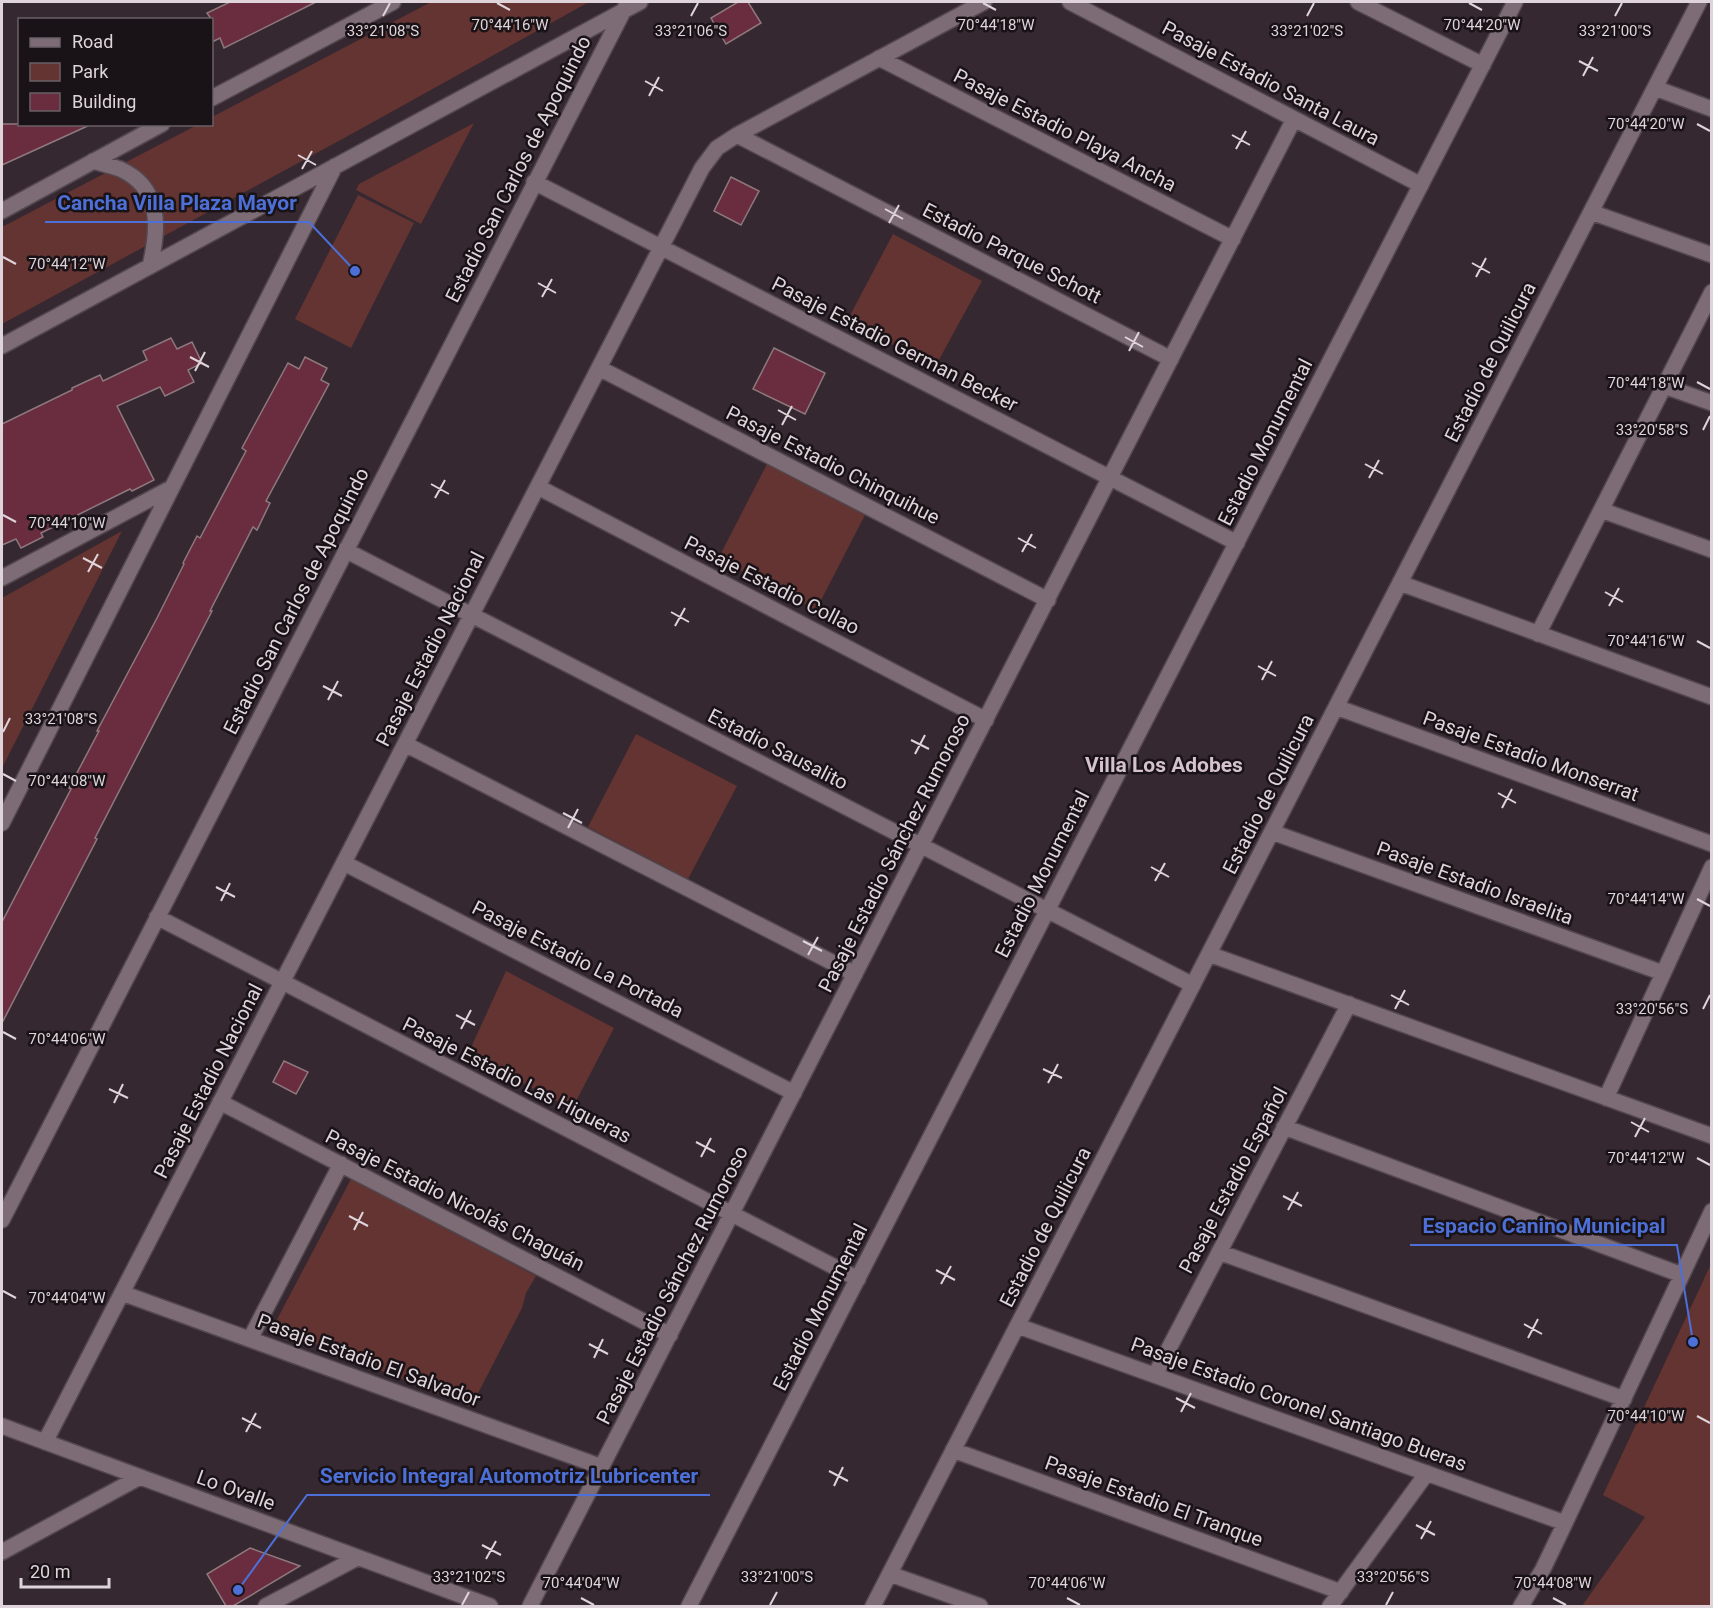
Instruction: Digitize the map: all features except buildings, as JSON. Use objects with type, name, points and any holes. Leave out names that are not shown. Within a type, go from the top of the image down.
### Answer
[{"type":"street","points":[[213,97],[393,2]]},
{"type":"street","points":[[2,346],[626,6],[639,2]]},
{"type":"street","name":"Pasaje Estadio Nacional","points":[[45,1442],[702,168],[717,148],[737,135],[984,2]]},
{"type":"street","name":"Pasaje Estadio Santa Laura","points":[[1070,2],[1421,185]]},
{"type":"street","points":[[1358,2],[1483,65]]},
{"type":"street","name":"Estadio Monumental","points":[[689,1606],[1515,2]]},
{"type":"street","name":"Estadio de Quilicura","points":[[873,1606],[1699,2]]},
{"type":"street","name":"Estadio San Carlos de Apoquindo","points":[[2,1220],[626,6]]},
{"type":"street","name":"Pasaje Estadio Playa Ancha","points":[[879,58],[1233,239]]},
{"type":"street","points":[[1655,88],[1712,109]]},
{"type":"street","name":"Pasaje Estadio Sánchez Rumoroso","points":[[530,1606],[1294,119]]},
{"type":"street","points":[[2,211],[158,126]]},
{"type":"street","name":"Estadio Parque Schott","points":[[737,135],[1171,358]]},
{"type":"street","points":[[93,161],[120,169],[138,180],[152,198],[156,221],[155,244],[150,266]]},
{"type":"street","points":[[2,822],[335,166]]},
{"type":"street","name":"Pasaje Estadio German Becker","points":[[534,182],[1237,543]]},
{"type":"street","points":[[1591,212],[1712,255]]},
{"type":"street","points":[[1538,634],[1712,292]]},
{"type":"street","name":"Pasaje Estadio Chinquihue","points":[[599,368],[1048,600]]},
{"type":"street","points":[[1664,386],[1712,403]]},
{"type":"street","name":"Pasaje Estadio Collao","points":[[538,487],[986,720]]},
{"type":"street","points":[[2,578],[171,488]]},
{"type":"street","points":[[1601,510],[1712,550]]},
{"type":"street","name":"Estadio Sausalito","points":[[345,550],[1193,985]]},
{"type":"street","points":[[1400,583],[1712,697]]},
{"type":"street","name":"Pasaje Estadio Monserrat","points":[[1336,707],[1712,844]]},
{"type":"street","points":[[405,744],[855,974]]},
{"type":"street","name":"Pasaje Estadio Israelita","points":[[1272,832],[1663,973]]},
{"type":"street","name":"Pasaje Estadio La Portada","points":[[344,862],[794,1093]]},
{"type":"street","points":[[1606,1098],[1712,867]]},
{"type":"street","name":"Pasaje Estadio Las Higueras","points":[[157,917],[858,1279]]},
{"type":"street","points":[[1209,954],[1712,1136]]},
{"type":"street","name":"Pasaje Estadio Español","points":[[1155,1375],[1349,1005]]},
{"type":"street","name":"Pasaje Estadio Nicolás Chaguán","points":[[220,1102],[670,1335]]},
{"type":"street","points":[[1284,1128],[1682,1275]]},
{"type":"street","points":[[250,1339],[341,1164]]},
{"type":"street","points":[[1521,1606],[1543,1569],[1712,1211]]},
{"type":"street","points":[[1219,1252],[1624,1398]]},
{"type":"street","name":"Pasaje Estadio El Salvador","points":[[122,1293],[602,1467]]},
{"type":"street","name":"Pasaje Estadio Coronel Santiago Bueras","points":[[1018,1326],[1565,1523]]},
{"type":"street","name":"Lo Ovalle","points":[[2,1426],[490,1606]]},
{"type":"street","name":"Pasaje Estadio El Tranque","points":[[953,1450],[1341,1592]]},
{"type":"street","points":[[1330,1606],[1427,1473]]},
{"type":"street","points":[[2,1552],[140,1477]]},
{"type":"street","points":[[266,1606],[357,1558]]},
{"type":"street","points":[[890,1574],[980,1606]]},
{"type":"green space","points":[[431,2],[589,2],[2,324],[2,227],[195,126],[213,126],[213,116]]},
{"type":"green space","points":[[474,123],[421,224],[356,190],[359,184]]},
{"type":"green space","points":[[358,195],[414,223],[351,348],[295,319]]},
{"type":"green space","points":[[893,234],[982,281],[935,367],[847,321]]},
{"type":"green space","points":[[767,464],[865,515],[816,610],[718,559]]},
{"type":"green space","points":[[122,531],[2,768],[2,598]]},
{"type":"green space","points":[[636,734],[737,786],[688,879],[588,827]]},
{"type":"green space","points":[[506,971],[614,1028],[572,1109],[468,1054]]},
{"type":"green space","points":[[351,1179],[536,1276],[471,1407],[273,1327]]},
{"type":"green space","points":[[1711,1264],[1711,1606],[1582,1606],[1645,1517],[1603,1495]]},
{"type":"place","name":"Cancha Villa Plaza Mayor","points":[[355,271]]},
{"type":"place","name":"Espacio Canino Municipal","points":[[1693,1342]]},
{"type":"place","name":"Servicio Integral Automotriz Lubricenter","points":[[238,1590]]},
{"type":"district","name":"Villa Los Adobes","points":[[1164,765]]}]
